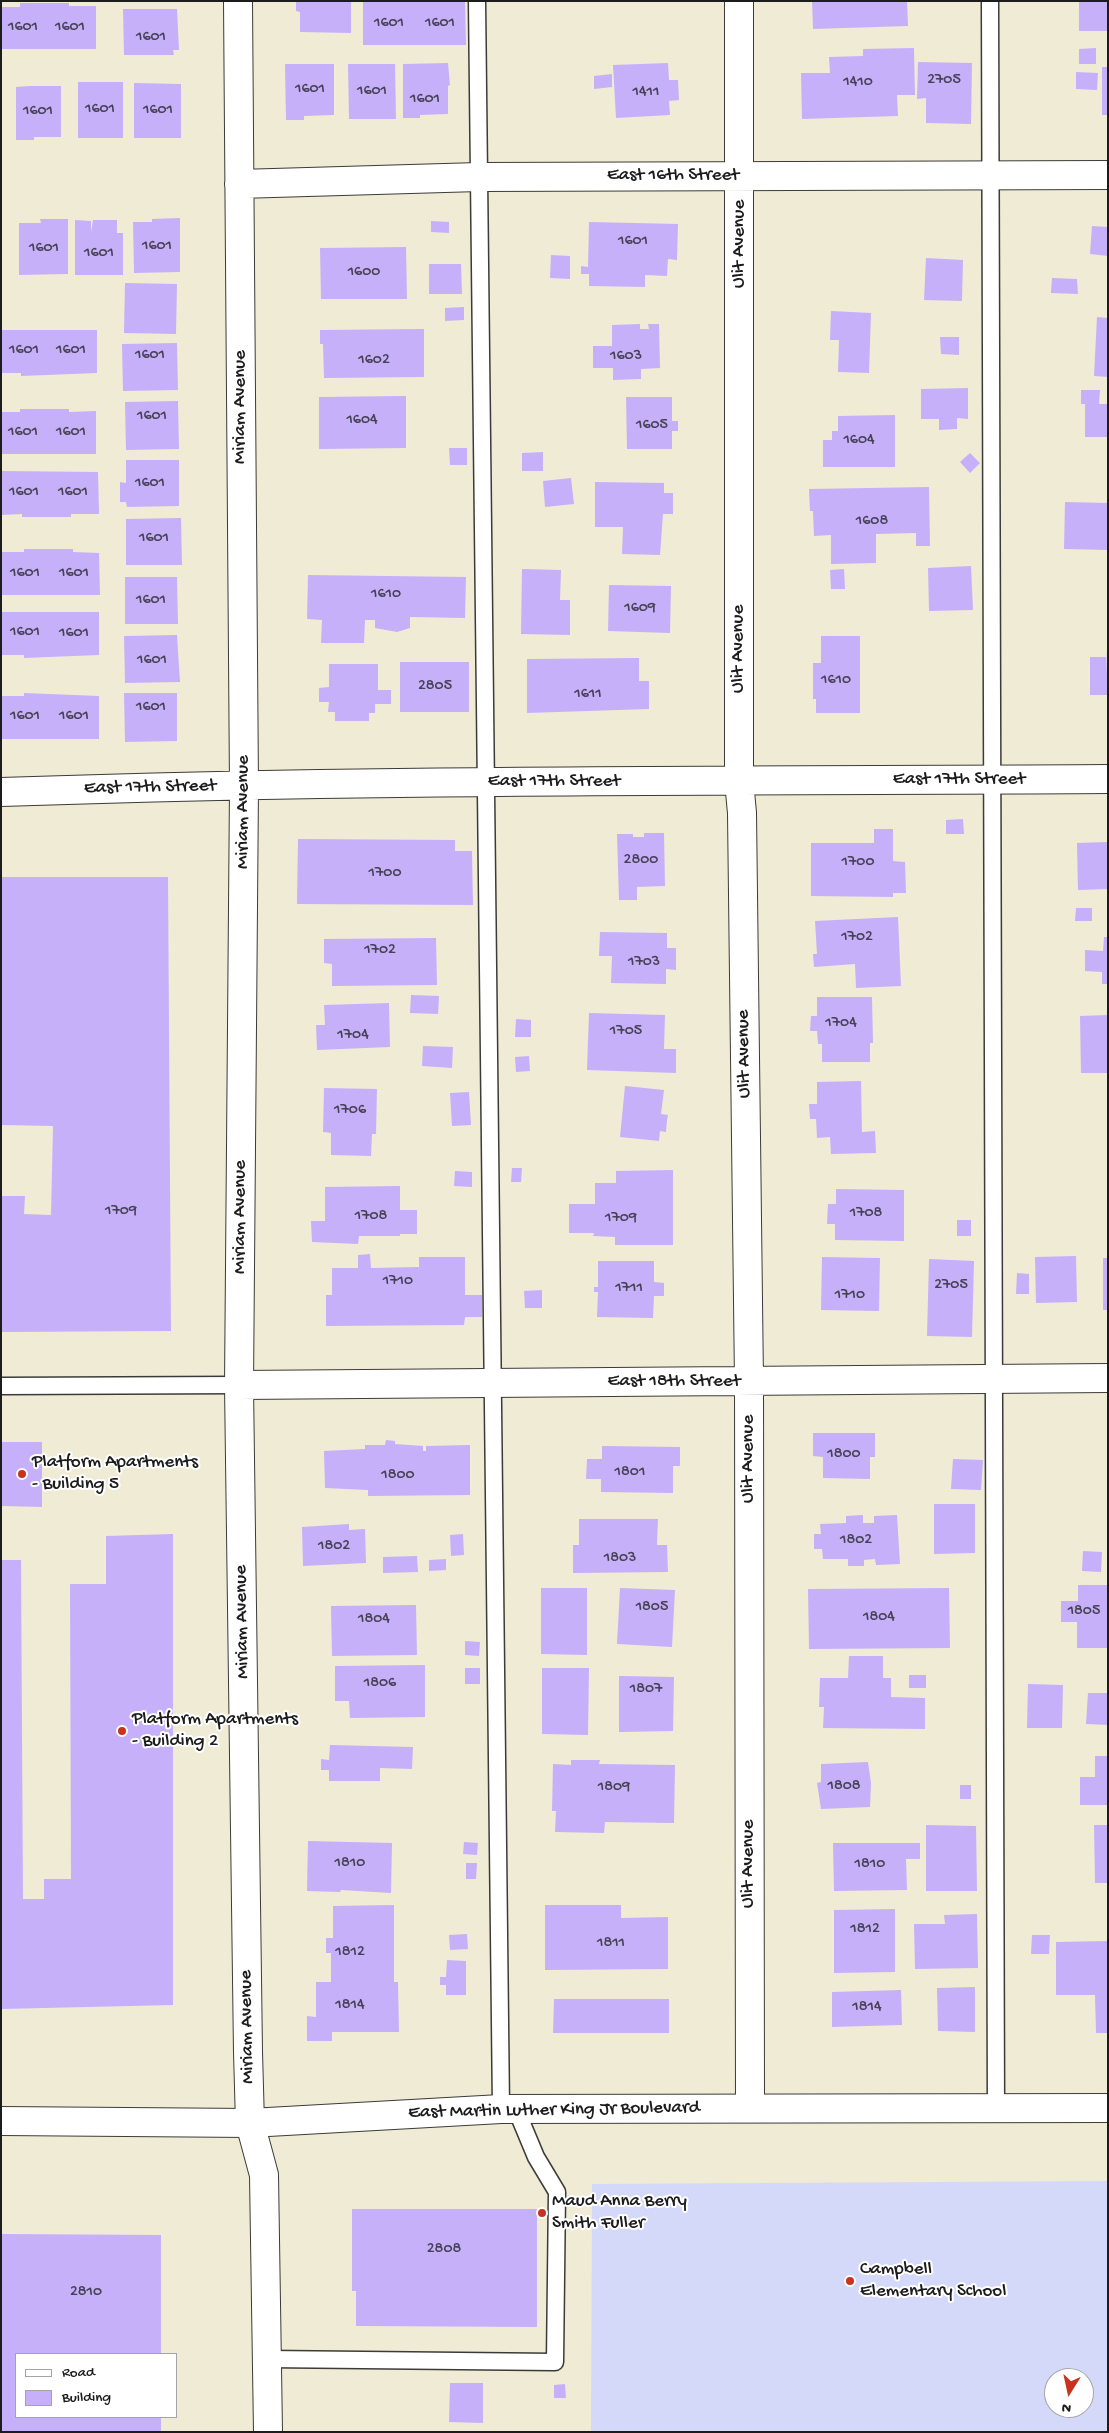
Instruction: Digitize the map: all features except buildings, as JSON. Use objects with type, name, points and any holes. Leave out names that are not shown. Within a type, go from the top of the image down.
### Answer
[{"type":"street","name":"Miriam Avenue","points":[[238,1],[244,787],[239,1385],[250,2123],[264,2175],[268,2432]]},
{"type":"street","name":"Ulit Avenue","points":[[739,1],[739,781],[742,812],[749,1382],[750,2108]]},
{"type":"street","name":"East 16th Street","points":[[239,184],[479,177],[1108,175]]},
{"type":"street","name":"East 17th Street","points":[[1,792],[486,783],[1108,779]]},
{"type":"street","name":"East 18th Street","points":[[239,1385],[1108,1378]]},
{"type":"street","name":"East Martin Luther King Jr Boulevard","points":[[1,2121],[250,2123],[508,2109],[1108,2108]]},
{"type":"lane","points":[[267,2359],[556,2362],[556,2192],[508,2109],[493,1383],[477,1]]},
{"type":"lane","points":[[990,1],[996,2107]]},
{"type":"lane","points":[[1,1386],[239,1385]]},
{"type":"shaded area","name":"Campbell Elementary School","points":[[1108,2181],[1108,2432],[591,2432],[592,2184]]},
{"type":"place","name":"Platform Apartments - Building 5","points":[[22,1474]]},
{"type":"place","name":"Platform Apartments - Building 2","points":[[122,1731]]},
{"type":"place","name":"Maud Anna Berry Smith Fuller","points":[[542,2213]]},
{"type":"place","name":"Campbell Elementary School","points":[[850,2281]]}]
